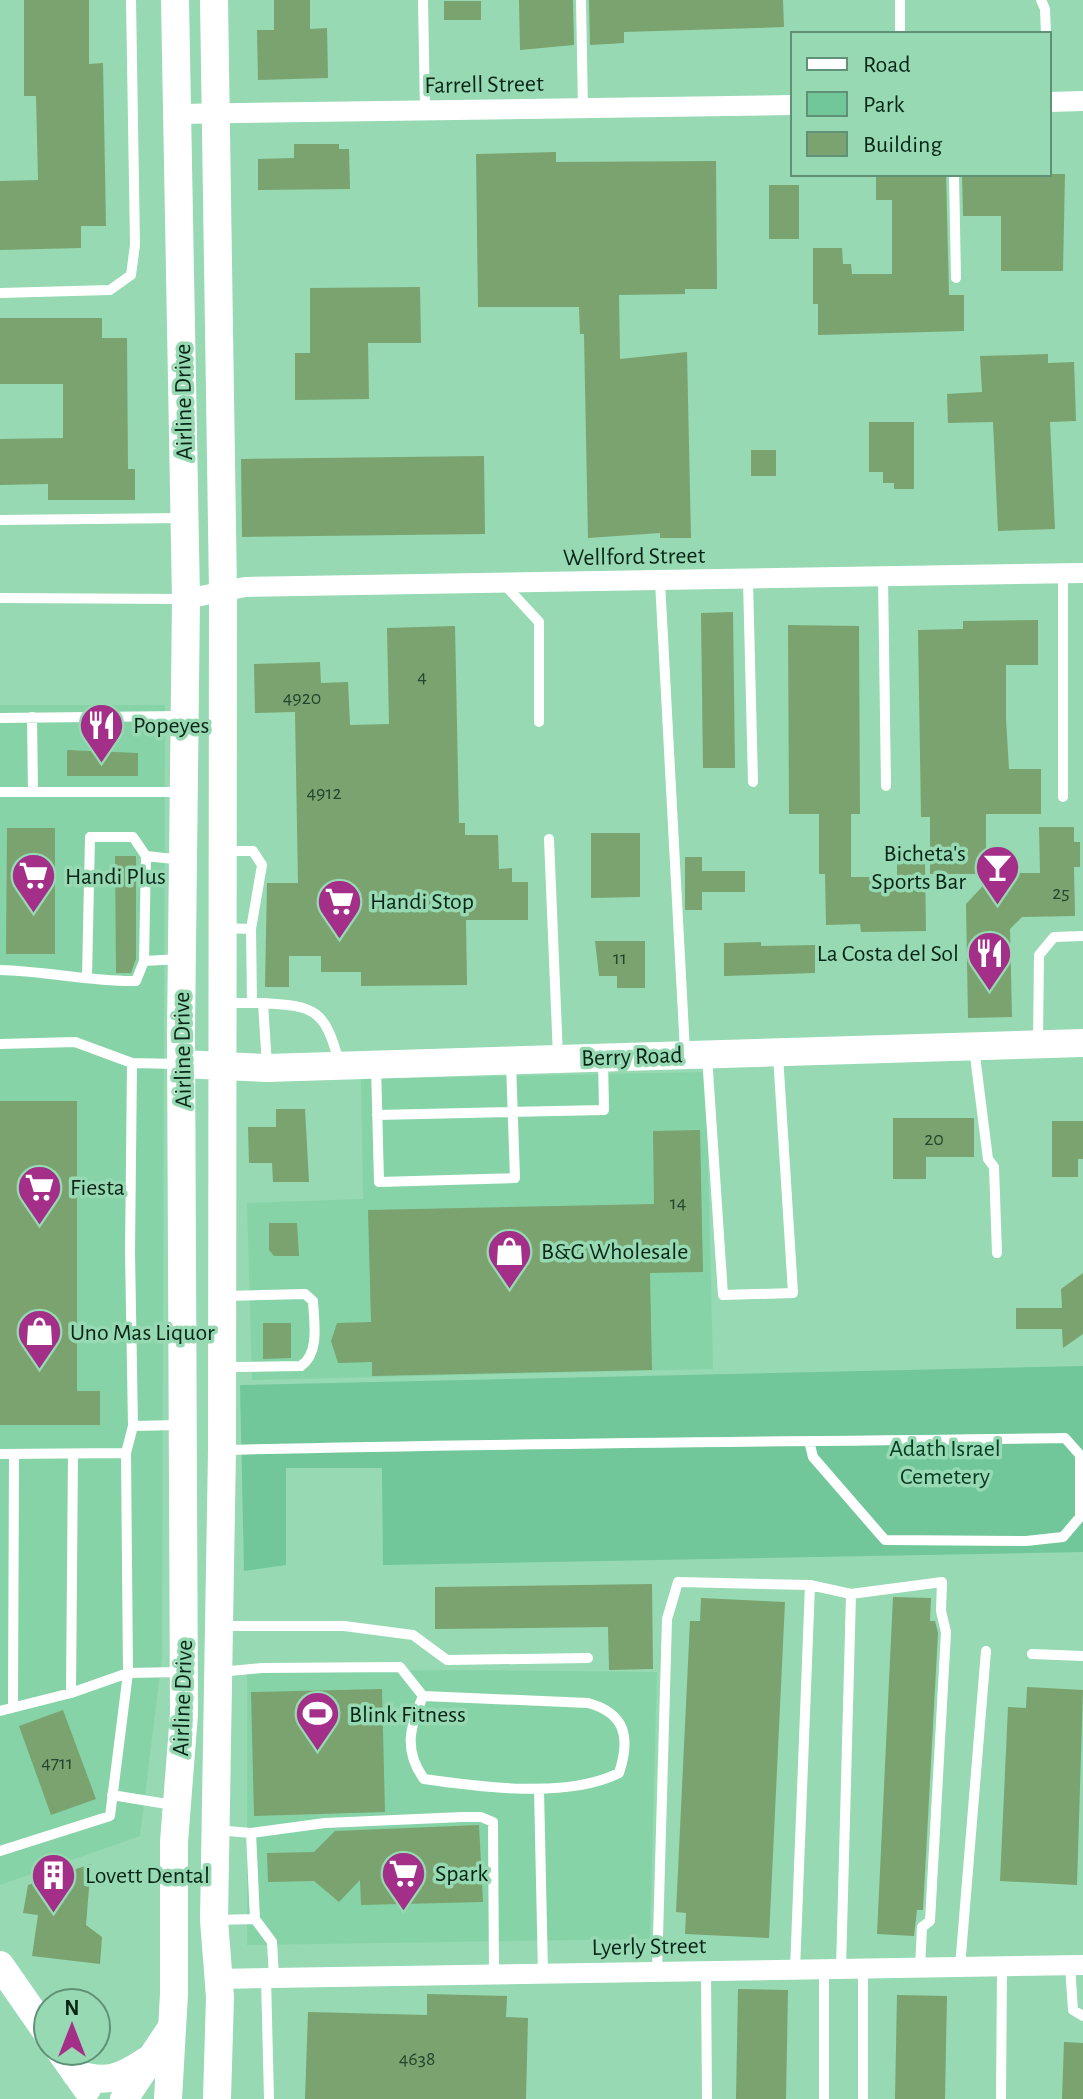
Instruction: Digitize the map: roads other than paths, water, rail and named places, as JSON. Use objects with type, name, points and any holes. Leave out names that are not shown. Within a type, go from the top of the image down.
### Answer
[{"type":"main road","name":"Airline Drive","points":[[168,2099],[184,1672],[181,959],[186,599],[175,0]]},
{"type":"main road","name":"Airline Drive","points":[[214,0],[223,592],[222,1450],[214,1830],[215,1979],[220,1997],[217,2099]]},
{"type":"main road","points":[[183,349],[218,350]]},
{"type":"main road","name":"Berry Road","points":[[181,1064],[267,1068],[1083,1043]]},
{"type":"main road","points":[[182,1360],[222,1360]]},
{"type":"main road","points":[[184,1672],[217,1672]]},
{"type":"main road","points":[[174,1894],[196,1928],[196,1969],[201,1975],[215,1979]]},
{"type":"main road","points":[[0,1965],[32,2011]]},
{"type":"main road","points":[[124,2099],[172,2027]]},
{"type":"main road","points":[[76,2074],[96,2081],[120,2078],[150,2058]]},
{"type":"main road","points":[[71,2067],[94,2099]]},
{"type":"street","points":[[1051,102],[1083,101]]},
{"type":"street","name":"Farrell Street","points":[[176,114],[791,105]]},
{"type":"street","name":"Wellford Street","points":[[186,599],[245,587],[1073,573]]},
{"type":"street","name":"Lyerly Street","points":[[215,1979],[1077,1965]]},
{"type":"lane","points":[[0,293],[110,290],[131,275],[135,245],[131,0]]},
{"type":"lane","points":[[423,0],[425,111]]},
{"type":"lane","points":[[581,0],[583,109]]},
{"type":"lane","points":[[900,0],[900,32]]},
{"type":"lane","points":[[1041,0],[1045,9],[1046,32]]},
{"type":"lane","points":[[954,176],[956,278]]},
{"type":"lane","points":[[0,520],[184,518]]},
{"type":"lane","points":[[1063,797],[1073,573]]},
{"type":"lane","points":[[883,577],[886,786]]},
{"type":"lane","points":[[748,580],[753,782]]},
{"type":"lane","points":[[660,581],[696,1054],[723,1295],[793,1293],[778,1052]]},
{"type":"lane","points":[[504,584],[539,622],[539,722]]},
{"type":"lane","points":[[0,598],[186,599]]},
{"type":"lane","points":[[0,718],[183,716]]},
{"type":"lane","points":[[32,717],[33,792]]},
{"type":"lane","points":[[0,792],[182,792]]},
{"type":"lane","points":[[0,970],[87,977],[103,982],[136,981],[144,961],[146,856],[133,837],[90,837],[87,977]]},
{"type":"lane","points":[[549,839],[558,1058]]},
{"type":"lane","points":[[222,851],[253,851],[259,855],[262,865],[251,929],[267,1068]]},
{"type":"lane","points":[[146,856],[183,860]]},
{"type":"lane","points":[[222,928],[251,929]]},
{"type":"lane","points":[[1038,1044],[1039,955],[1054,937],[1083,936]]},
{"type":"lane","points":[[144,961],[181,959]]},
{"type":"lane","points":[[223,1003],[303,1005],[319,1014],[330,1030],[339,1064]]},
{"type":"lane","points":[[0,1044],[75,1042],[132,1063],[181,1064]]},
{"type":"lane","points":[[974,1046],[988,1159],[994,1167],[997,1253]]},
{"type":"lane","points":[[377,1115],[604,1110],[603,1057]]},
{"type":"lane","points":[[377,1063],[379,1182],[515,1178],[511,1059]]},
{"type":"lane","points":[[0,1851],[110,1816],[128,1673],[126,1453],[133,1426],[130,1252],[132,1063]]},
{"type":"lane","points":[[222,1296],[305,1294],[313,1301],[313,1350],[306,1362],[292,1368],[236,1367],[222,1360]]},
{"type":"lane","points":[[133,1426],[183,1425]]},
{"type":"lane","points":[[222,1450],[809,1441],[1065,1438],[1080,1455],[1080,1517],[1063,1537],[1026,1541],[885,1540],[813,1457],[809,1441]]},
{"type":"lane","points":[[0,1454],[126,1453]]},
{"type":"lane","points":[[13,1707],[14,1454]]},
{"type":"lane","points":[[71,1693],[73,1454]]},
{"type":"lane","points":[[657,1972],[667,1619],[678,1582],[810,1585],[851,1594],[942,1582],[941,1611],[946,1632],[930,1921],[922,1927],[920,1968]]},
{"type":"lane","points":[[795,1970],[810,1585]]},
{"type":"lane","points":[[824,2099],[851,1594]]},
{"type":"lane","points":[[219,1626],[344,1626],[413,1635],[447,1660],[588,1658]]},
{"type":"lane","points":[[960,1967],[986,1651]]},
{"type":"lane","points":[[1032,1654],[1083,1656]]},
{"type":"lane","points":[[217,1672],[262,1668],[400,1667],[423,1696],[588,1703],[610,1709],[621,1722],[624,1758],[619,1773],[606,1779],[539,1789],[424,1779],[412,1762],[411,1737],[411,1725],[423,1696]]},
{"type":"lane","points":[[0,1711],[71,1693],[128,1673],[184,1672]]},
{"type":"lane","points":[[539,1789],[543,1974]]},
{"type":"lane","points":[[112,1795],[177,1805]]},
{"type":"lane","points":[[214,1830],[251,1833],[325,1823],[481,1817],[493,1822],[494,1975]]},
{"type":"lane","points":[[251,1833],[255,1919],[272,1942],[269,2099]]},
{"type":"lane","points":[[214,1920],[255,1919]]},
{"type":"lane","points":[[1077,1965],[1073,2010],[1083,2016]]},
{"type":"lane","points":[[1001,2099],[1002,1967]]},
{"type":"lane","points":[[863,1969],[863,2099]]},
{"type":"lane","points":[[706,1972],[707,2099]]},
{"type":"place","name":"Popeyes","points":[[102,764]]},
{"type":"place","name":"Bicheta's Sports Bar","points":[[997,906]]},
{"type":"place","name":"Handi Plus","points":[[34,915]]},
{"type":"place","name":"Handi Stop","points":[[339,940]]},
{"type":"place","name":"La Costa del Sol","points":[[990,992]]},
{"type":"place","name":"Fiesta","points":[[39,1226]]},
{"type":"place","name":"B&G Wholesale","points":[[510,1290]]},
{"type":"place","name":"Uno Mas Liquor","points":[[39,1371]]},
{"type":"place","name":"Blink Fitness","points":[[318,1753]]},
{"type":"place","name":"Spark","points":[[404,1912]]},
{"type":"place","name":"Lovett Dental","points":[[54,1914]]},
{"type":"park label","name":"Adath Israel Cemetery","points":[[945,1462]]}]
